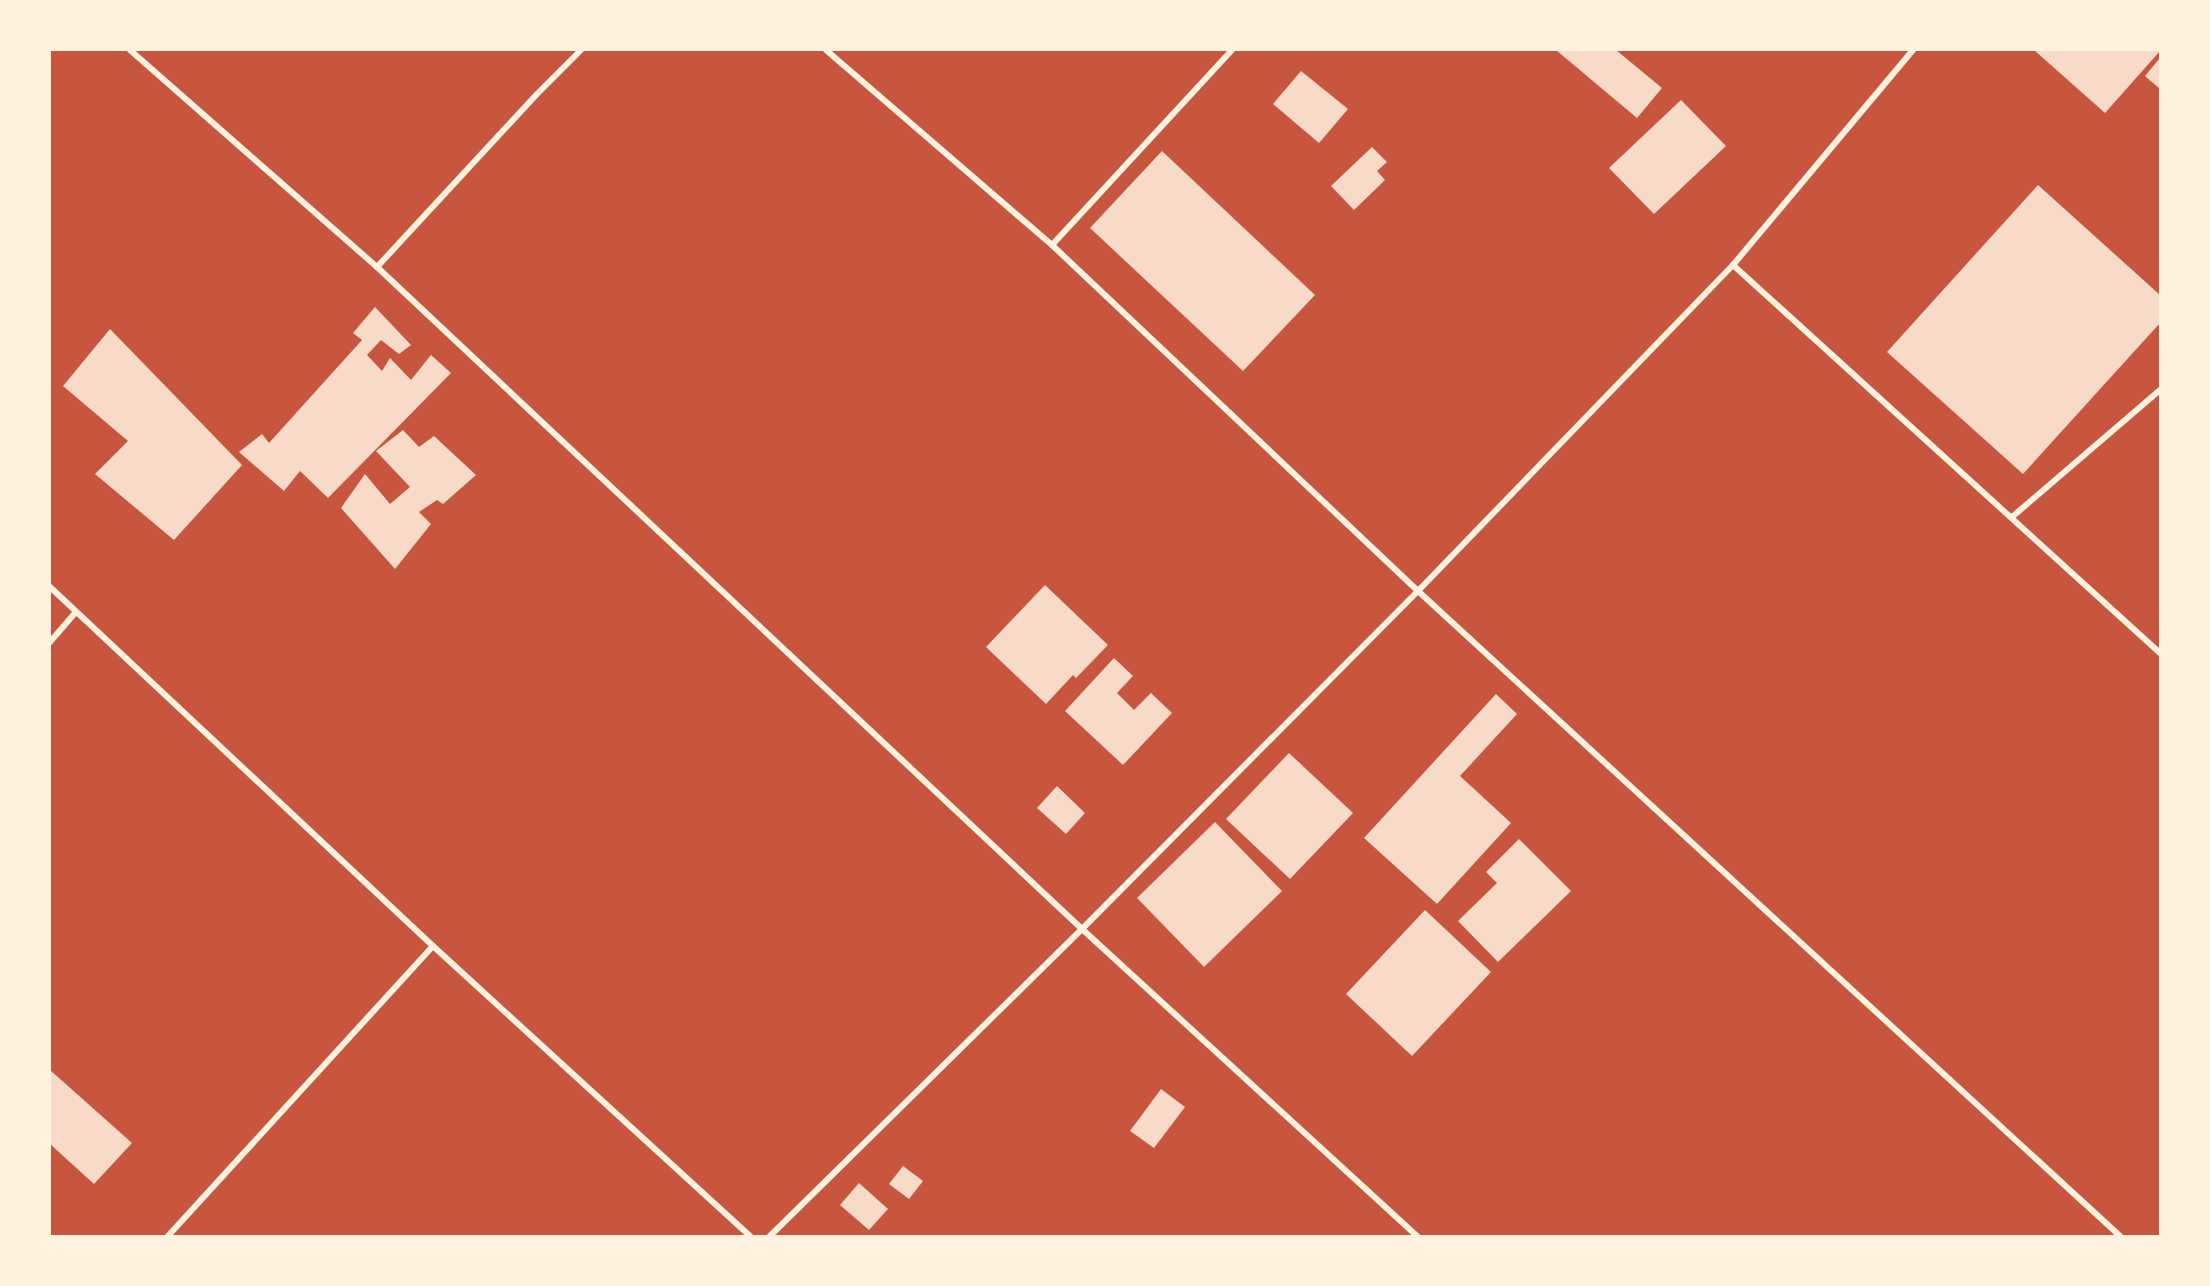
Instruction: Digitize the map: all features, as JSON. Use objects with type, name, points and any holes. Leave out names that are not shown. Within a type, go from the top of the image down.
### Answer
[{"type":"street","points":[[130,50],[377,267],[1082,929],[1417,1236]]},
{"type":"street","points":[[377,267],[537,94],[581,50]]},
{"type":"street","points":[[826,50],[1052,245],[1418,591],[2120,1236]]},
{"type":"street","points":[[1052,245],[1232,50]]},
{"type":"street","points":[[770,1236],[1082,929],[1418,591],[1733,265],[1914,50]]},
{"type":"street","points":[[1733,265],[2160,653]]},
{"type":"street","points":[[2012,517],[2160,390]]},
{"type":"street","points":[[50,586],[75,613],[750,1236]]},
{"type":"street","points":[[50,642],[75,613]]},
{"type":"street","points":[[168,1236],[434,946]]},
{"type":"building","points":[[1556,50],[1616,50],[1662,88],[1637,118]]},
{"type":"building","points":[[2034,50],[2160,50],[2160,51],[2105,113]]},
{"type":"building","points":[[2160,58],[2160,89],[2145,76]]},
{"type":"building","points":[[1301,71],[1348,109],[1319,143],[1273,104]]},
{"type":"building","points":[[1681,100],[1726,146],[1654,214],[1609,168]]},
{"type":"building","points":[[1372,147],[1387,162],[1377,171],[1385,180],[1354,210],[1331,186]]},
{"type":"building","points":[[1162,151],[1315,295],[1243,371],[1090,228]]},
{"type":"building","points":[[2038,185],[2160,295],[2160,323],[2023,474],[1887,352]]},
{"type":"building","points":[[375,307],[411,345],[399,354],[381,340],[367,355],[382,371],[390,358],[411,380],[431,355],[451,373],[328,498],[300,471],[284,491],[239,452],[262,434],[269,443],[362,340],[353,333]]},
{"type":"building","points":[[110,329],[242,465],[174,540],[95,474],[128,441],[63,386]]},
{"type":"building","points":[[403,430],[419,447],[434,436],[476,475],[443,504],[437,500],[419,512],[431,524],[395,569],[341,508],[365,474],[390,504],[410,487],[376,451]]},
{"type":"building","points":[[1045,585],[1108,645],[1076,678],[1073,675],[1046,704],[986,647]]},
{"type":"building","points":[[1114,658],[1133,676],[1117,693],[1134,710],[1151,693],[1172,713],[1123,765],[1065,711]]},
{"type":"building","points":[[1496,694],[1517,714],[1460,776],[1511,823],[1437,904],[1364,838]]},
{"type":"building","points":[[1289,753],[1353,813],[1290,879],[1226,819]]},
{"type":"building","points":[[1057,786],[1085,813],[1066,834],[1037,808]]},
{"type":"building","points":[[1215,822],[1282,891],[1204,967],[1137,898]]},
{"type":"building","points":[[1519,839],[1571,891],[1498,962],[1458,921],[1497,883],[1486,872]]},
{"type":"building","points":[[1425,910],[1491,972],[1412,1056],[1346,994]]},
{"type":"building","points":[[50,1070],[132,1143],[94,1184],[50,1144]]},
{"type":"building","points":[[1161,1089],[1185,1107],[1154,1148],[1130,1131]]},
{"type":"building","points":[[903,1166],[923,1181],[909,1199],[889,1184]]},
{"type":"building","points":[[859,1183],[888,1209],[869,1230],[840,1205]]}]
